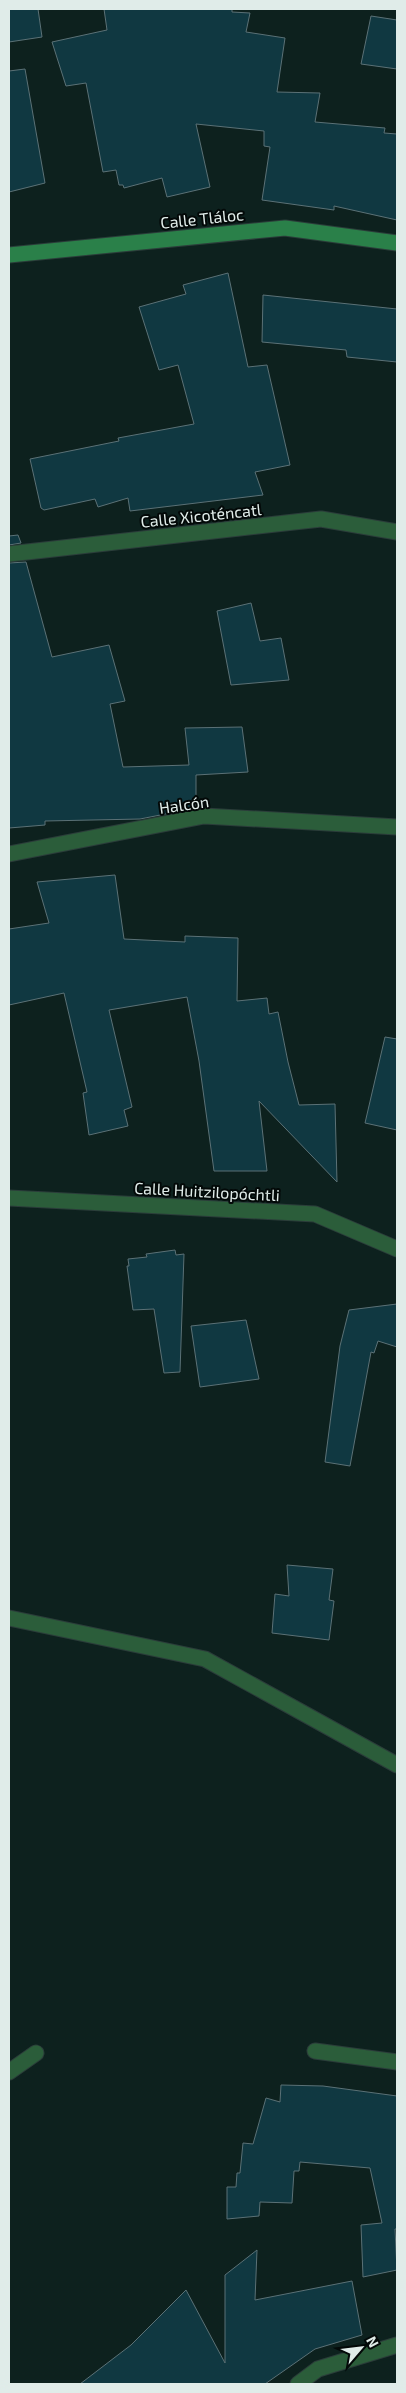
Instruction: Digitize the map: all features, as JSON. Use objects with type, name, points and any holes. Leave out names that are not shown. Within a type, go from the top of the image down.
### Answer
[{"type":"street","name":"Calle Tláloc","points":[[9,255],[286,228],[397,243]]},
{"type":"street","name":"Calle Xicoténcatl","points":[[9,554],[321,519],[397,532]]},
{"type":"street","name":"Halcón","points":[[9,854],[204,816],[397,827]]},
{"type":"street","name":"Calle Huitzilopóchtli","points":[[9,1198],[315,1214],[397,1249]]},
{"type":"street","points":[[9,1618],[206,1659],[397,1765]]},
{"type":"street","points":[[315,2051],[397,2062]]},
{"type":"street","points":[[9,2072],[36,2053]]},
{"type":"street","points":[[298,2384],[318,2369],[397,2345]]},
{"type":"building","points":[[9,9],[38,9],[42,37],[9,42]]},
{"type":"building","points":[[104,9],[232,9],[232,12],[250,13],[246,32],[285,38],[277,92],[320,93],[315,122],[385,128],[384,133],[397,134],[397,220],[334,206],[334,210],[262,200],[270,147],[264,146],[264,131],[196,124],[210,187],[167,197],[162,178],[124,188],[123,185],[119,185],[116,170],[103,172],[86,83],[66,86],[52,42],[107,30]]},
{"type":"building","points":[[371,16],[397,20],[397,69],[361,64]]},
{"type":"building","points":[[25,69],[45,183],[9,192],[9,71]]},
{"type":"building","points":[[228,273],[248,367],[267,365],[290,465],[255,472],[263,495],[130,511],[128,498],[98,507],[95,499],[44,510],[41,508],[30,459],[119,441],[118,438],[194,424],[178,365],[159,370],[139,307],[186,294],[183,285]]},
{"type":"building","points":[[263,295],[397,309],[397,362],[347,357],[346,350],[262,342]]},
{"type":"building","points":[[18,535],[21,543],[9,545],[9,536]]},
{"type":"building","points":[[26,562],[52,657],[109,645],[125,701],[110,704],[123,767],[189,765],[185,728],[242,727],[248,772],[196,775],[196,808],[140,819],[45,821],[45,825],[9,828],[9,563]]},
{"type":"building","points":[[251,603],[260,641],[281,638],[289,680],[231,685],[217,611]]},
{"type":"building","points":[[115,875],[124,939],[185,942],[185,936],[238,938],[237,1001],[267,998],[269,1014],[278,1012],[299,1105],[335,1104],[337,1182],[259,1101],[267,1171],[214,1171],[199,1061],[187,997],[109,1010],[132,1107],[124,1110],[128,1126],[89,1135],[83,1093],[87,1092],[64,993],[9,1005],[9,929],[49,923],[37,882]]},
{"type":"building","points":[[385,1037],[397,1039],[397,1130],[365,1123]]},
{"type":"building","points":[[175,1250],[176,1255],[184,1254],[180,1372],[164,1373],[154,1309],[133,1310],[127,1266],[129,1266],[128,1259],[147,1257],[146,1254]]},
{"type":"building","points":[[397,1304],[397,1347],[378,1341],[374,1353],[371,1352],[350,1466],[325,1462],[340,1346],[349,1310]]},
{"type":"building","points":[[246,1320],[259,1379],[200,1387],[191,1326]]},
{"type":"building","points":[[287,1565],[333,1569],[329,1600],[334,1601],[329,1640],[272,1633],[275,1594],[289,1596]]},
{"type":"building","points":[[281,2085],[323,2086],[397,2096],[397,2229],[395,2229],[397,2270],[363,2277],[361,2225],[382,2223],[370,2168],[300,2162],[299,2171],[294,2171],[292,2203],[260,2202],[259,2216],[227,2219],[227,2187],[236,2187],[237,2173],[240,2173],[243,2143],[253,2144],[266,2098],[280,2102]]},
{"type":"building","points":[[257,2250],[255,2300],[352,2281],[362,2335],[315,2349],[265,2384],[80,2384],[131,2345],[186,2290],[225,2363],[225,2275]]}]
